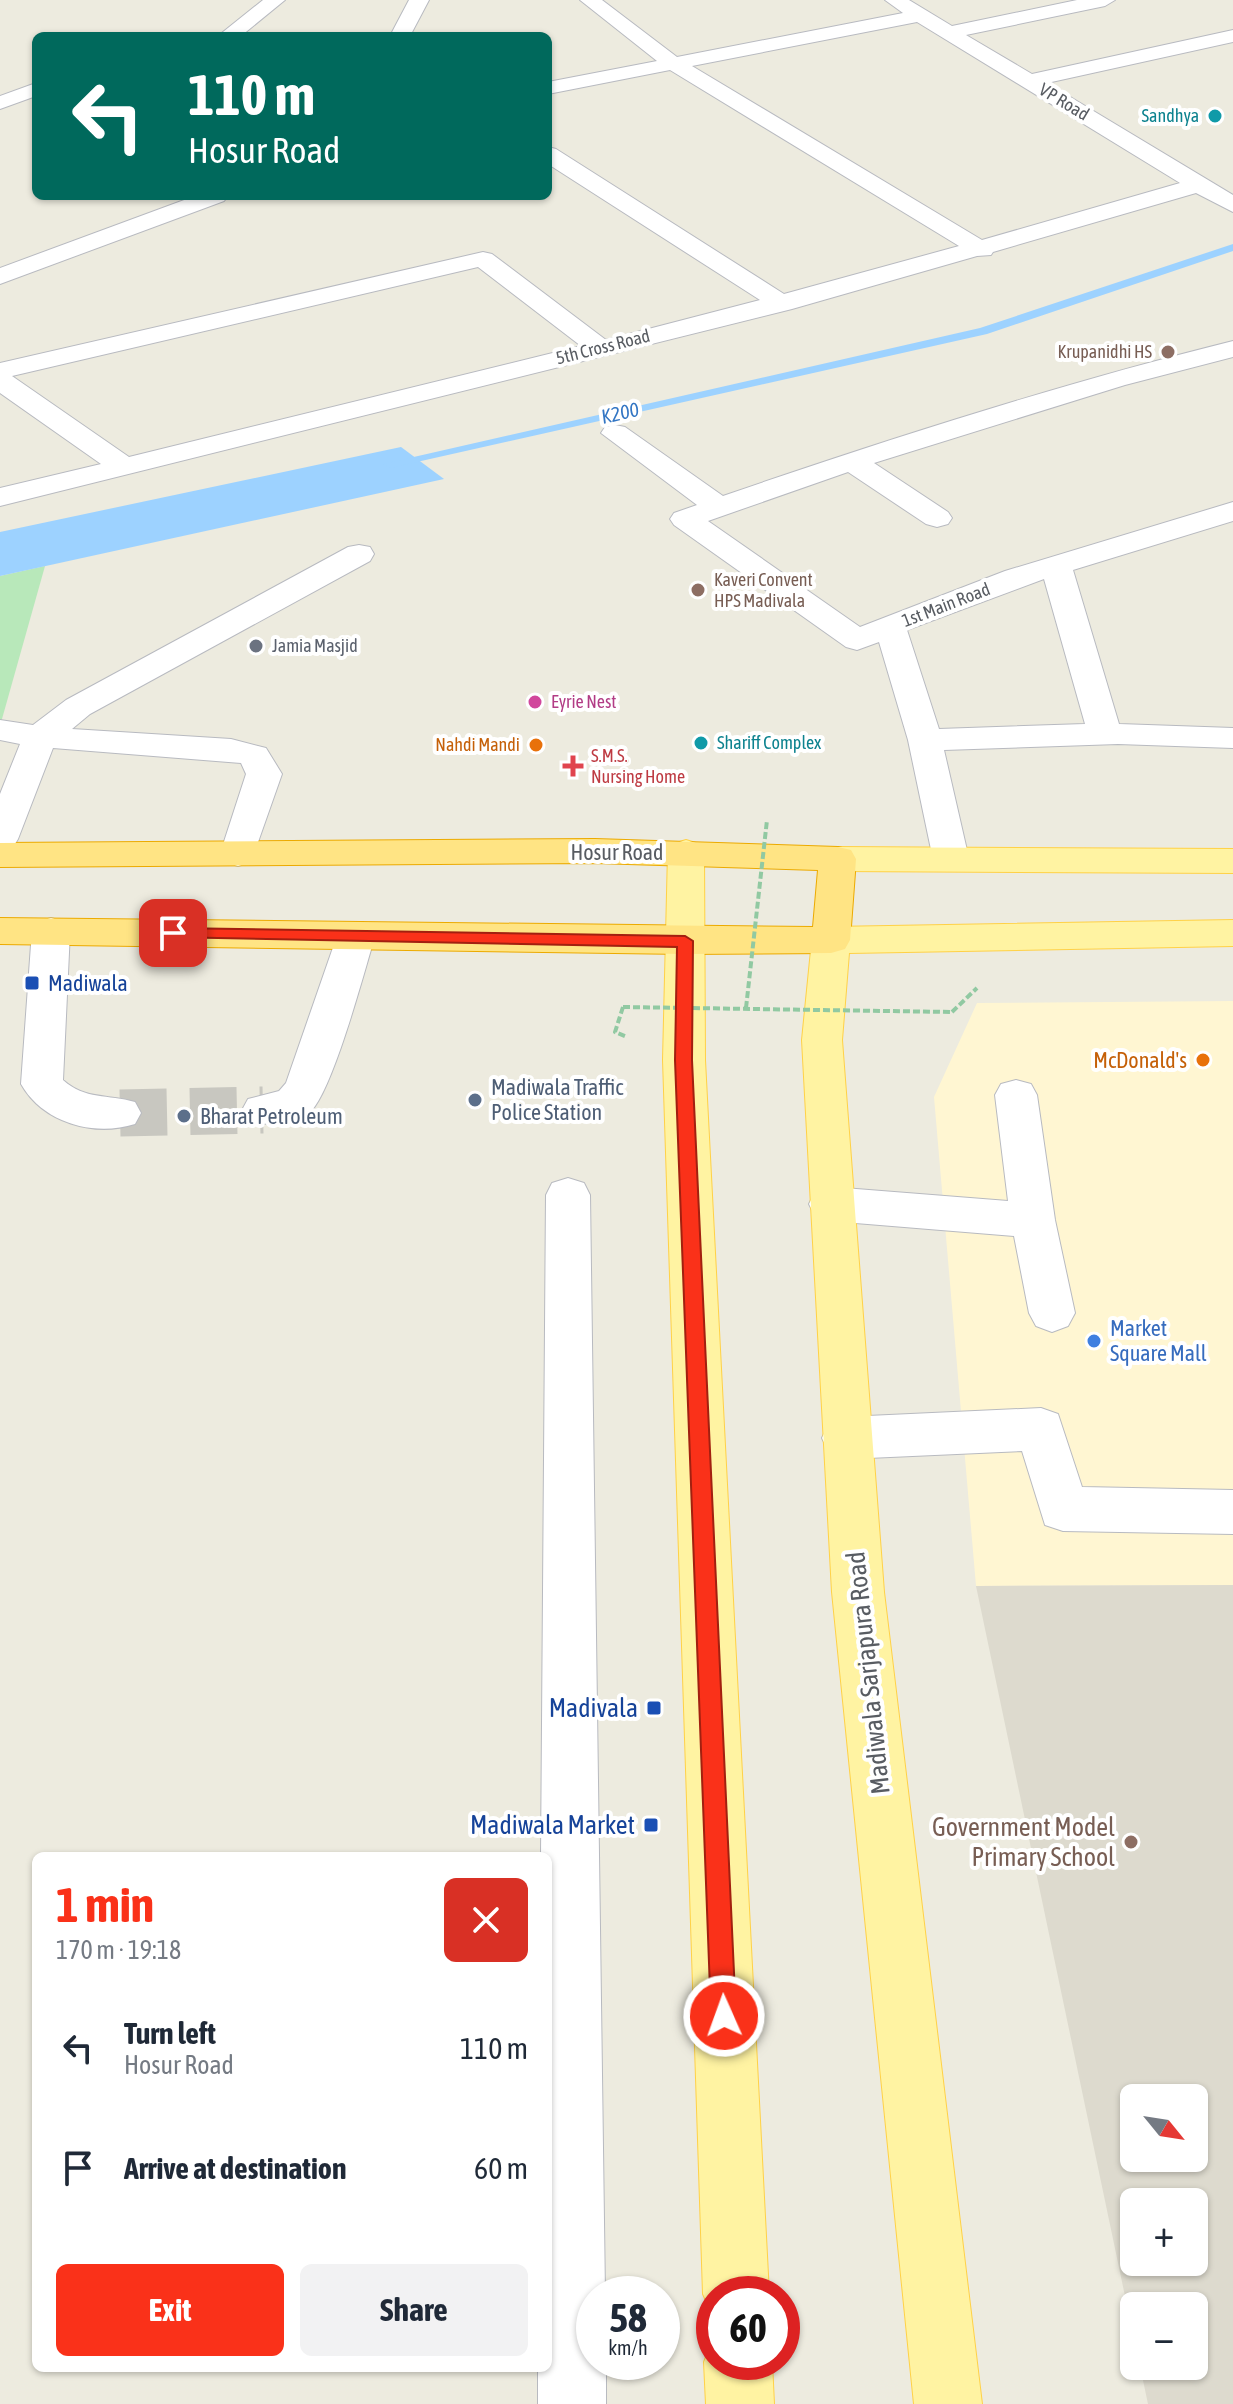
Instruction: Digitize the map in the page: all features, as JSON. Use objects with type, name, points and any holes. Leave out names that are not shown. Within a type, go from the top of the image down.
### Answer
[{"type":"highway","name":"Hosur Road","points":[[0,855],[686,852],[838,859]]},
{"type":"highway","points":[[0,931],[685,941],[831,940],[838,859]]},
{"type":"main road","points":[[686,852],[684,1060],[735,2276]]},
{"type":"main road","name":"Hosur Road","points":[[838,859],[1233,861]]},
{"type":"main road","points":[[831,940],[1233,933]]},
{"type":"main road","name":"Madiwala Sarjapura Road","points":[[831,940],[822,1040],[859,1608],[948,2404]]},
{"type":"main road","points":[[739,2380],[740,2404]]},
{"type":"street","points":[[233,32],[275,0]]},
{"type":"street","points":[[402,32],[419,0]]},
{"type":"street","points":[[590,0],[674,64],[982,250]]},
{"type":"street","name":"VP Road","points":[[895,0],[1221,194]]},
{"type":"street","points":[[951,32],[1105,0]]},
{"type":"street","points":[[552,87],[923,15]]},
{"type":"street","points":[[1029,81],[1233,36]]},
{"type":"street","points":[[1193,45],[1220,57]]},
{"type":"street","points":[[0,103],[32,91]]},
{"type":"street","points":[[552,157],[783,304]]},
{"type":"street","name":"5th Cross Road","points":[[0,497],[783,304],[982,250],[1221,194]]},
{"type":"street","points":[[0,277],[205,200]]},
{"type":"street","points":[[0,371],[483,259],[600,348]]},
{"type":"street","points":[[890,626],[857,640],[685,519],[851,461],[1115,379],[1233,349]]},
{"type":"street","points":[[0,380],[124,467]]},
{"type":"street","points":[[615,433],[719,507]]},
{"type":"street","points":[[851,461],[937,518]]},
{"type":"street","name":"1st Main Road","points":[[951,859],[925,740],[890,626],[1056,566],[1233,511]]},
{"type":"street","points":[[0,839],[40,737],[78,707],[359,554]]},
{"type":"street","points":[[1056,566],[1105,735]]},
{"type":"street","points":[[0,730],[40,737],[231,750],[254,756],[264,774],[238,854]]},
{"type":"street","points":[[925,740],[1105,735],[1233,738]]},
{"type":"street","points":[[51,931],[42,1084],[54,1099],[70,1109],[89,1113],[120,1113]]},
{"type":"street","points":[[263,1110],[293,1103],[305,1089],[356,936]]},
{"type":"street","points":[[1016,1095],[1033,1220],[1052,1313]]},
{"type":"street","points":[[568,1195],[572,2404]]},
{"type":"street","points":[[831,1204],[1033,1220]]},
{"type":"street","points":[[846,1438],[1041,1429],[1063,1509],[1233,1512]]},
{"type":"path","points":[[746,1008],[767,820]]},
{"type":"path","points":[[615,1032],[623,1007],[952,1012],[977,988]]},
{"type":"shaded area","name":"Market Square Mall","points":[[1233,1001],[1233,1585],[976,1586],[934,1097],[977,1003]]},
{"type":"shaded area","name":"Government Model Primary School","points":[[1233,1585],[1233,2404],[1148,2404],[1143,2380],[1208,2380],[1208,2292],[1124,2292],[1121,2276],[1208,2276],[1208,2188],[1120,2188],[1120,2272],[976,1586]]},
{"type":"green space","points":[[45,566],[0,726],[0,576]]},
{"type":"water","points":[[401,447],[444,479],[0,576],[0,532]]},
{"type":"waterway","name":"K200","points":[[390,464],[983,331],[1233,247]]},
{"type":"tunnel","points":[[120,1113],[263,1110]]},
{"type":"place","name":"Sandhya","points":[[1215,116]]},
{"type":"place","name":"Krupanidhi HS","points":[[1168,352]]},
{"type":"place","name":"Kaveri Convent HPS Madivala","points":[[698,590]]},
{"type":"place","name":"Jamia Masjid","points":[[256,646]]},
{"type":"place","name":"Eyrie Nest","points":[[535,702]]},
{"type":"place","name":"Shariff Complex","points":[[701,743]]},
{"type":"place","name":"Nahdi Mandi","points":[[536,745]]},
{"type":"place","name":"S.M.S. Nursing Home","points":[[573,766]]},
{"type":"place","name":"Madiwala","points":[[32,983]]},
{"type":"place","name":"McDonald's","points":[[1203,1060]]},
{"type":"place","name":"Madiwala Traffic Police Station","points":[[475,1100]]},
{"type":"place","name":"Bharat Petroleum","points":[[184,1116]]},
{"type":"place","name":"Market Square Mall","points":[[1094,1341]]},
{"type":"place","name":"Madivala","points":[[654,1708]]},
{"type":"place","name":"Madiwala Market","points":[[651,1825]]},
{"type":"place","name":"Government Model Primary School","points":[[1131,1842]]},
{"type":"route","points":[[173,933],[685,941],[684,1060],[724,2016]]}]
